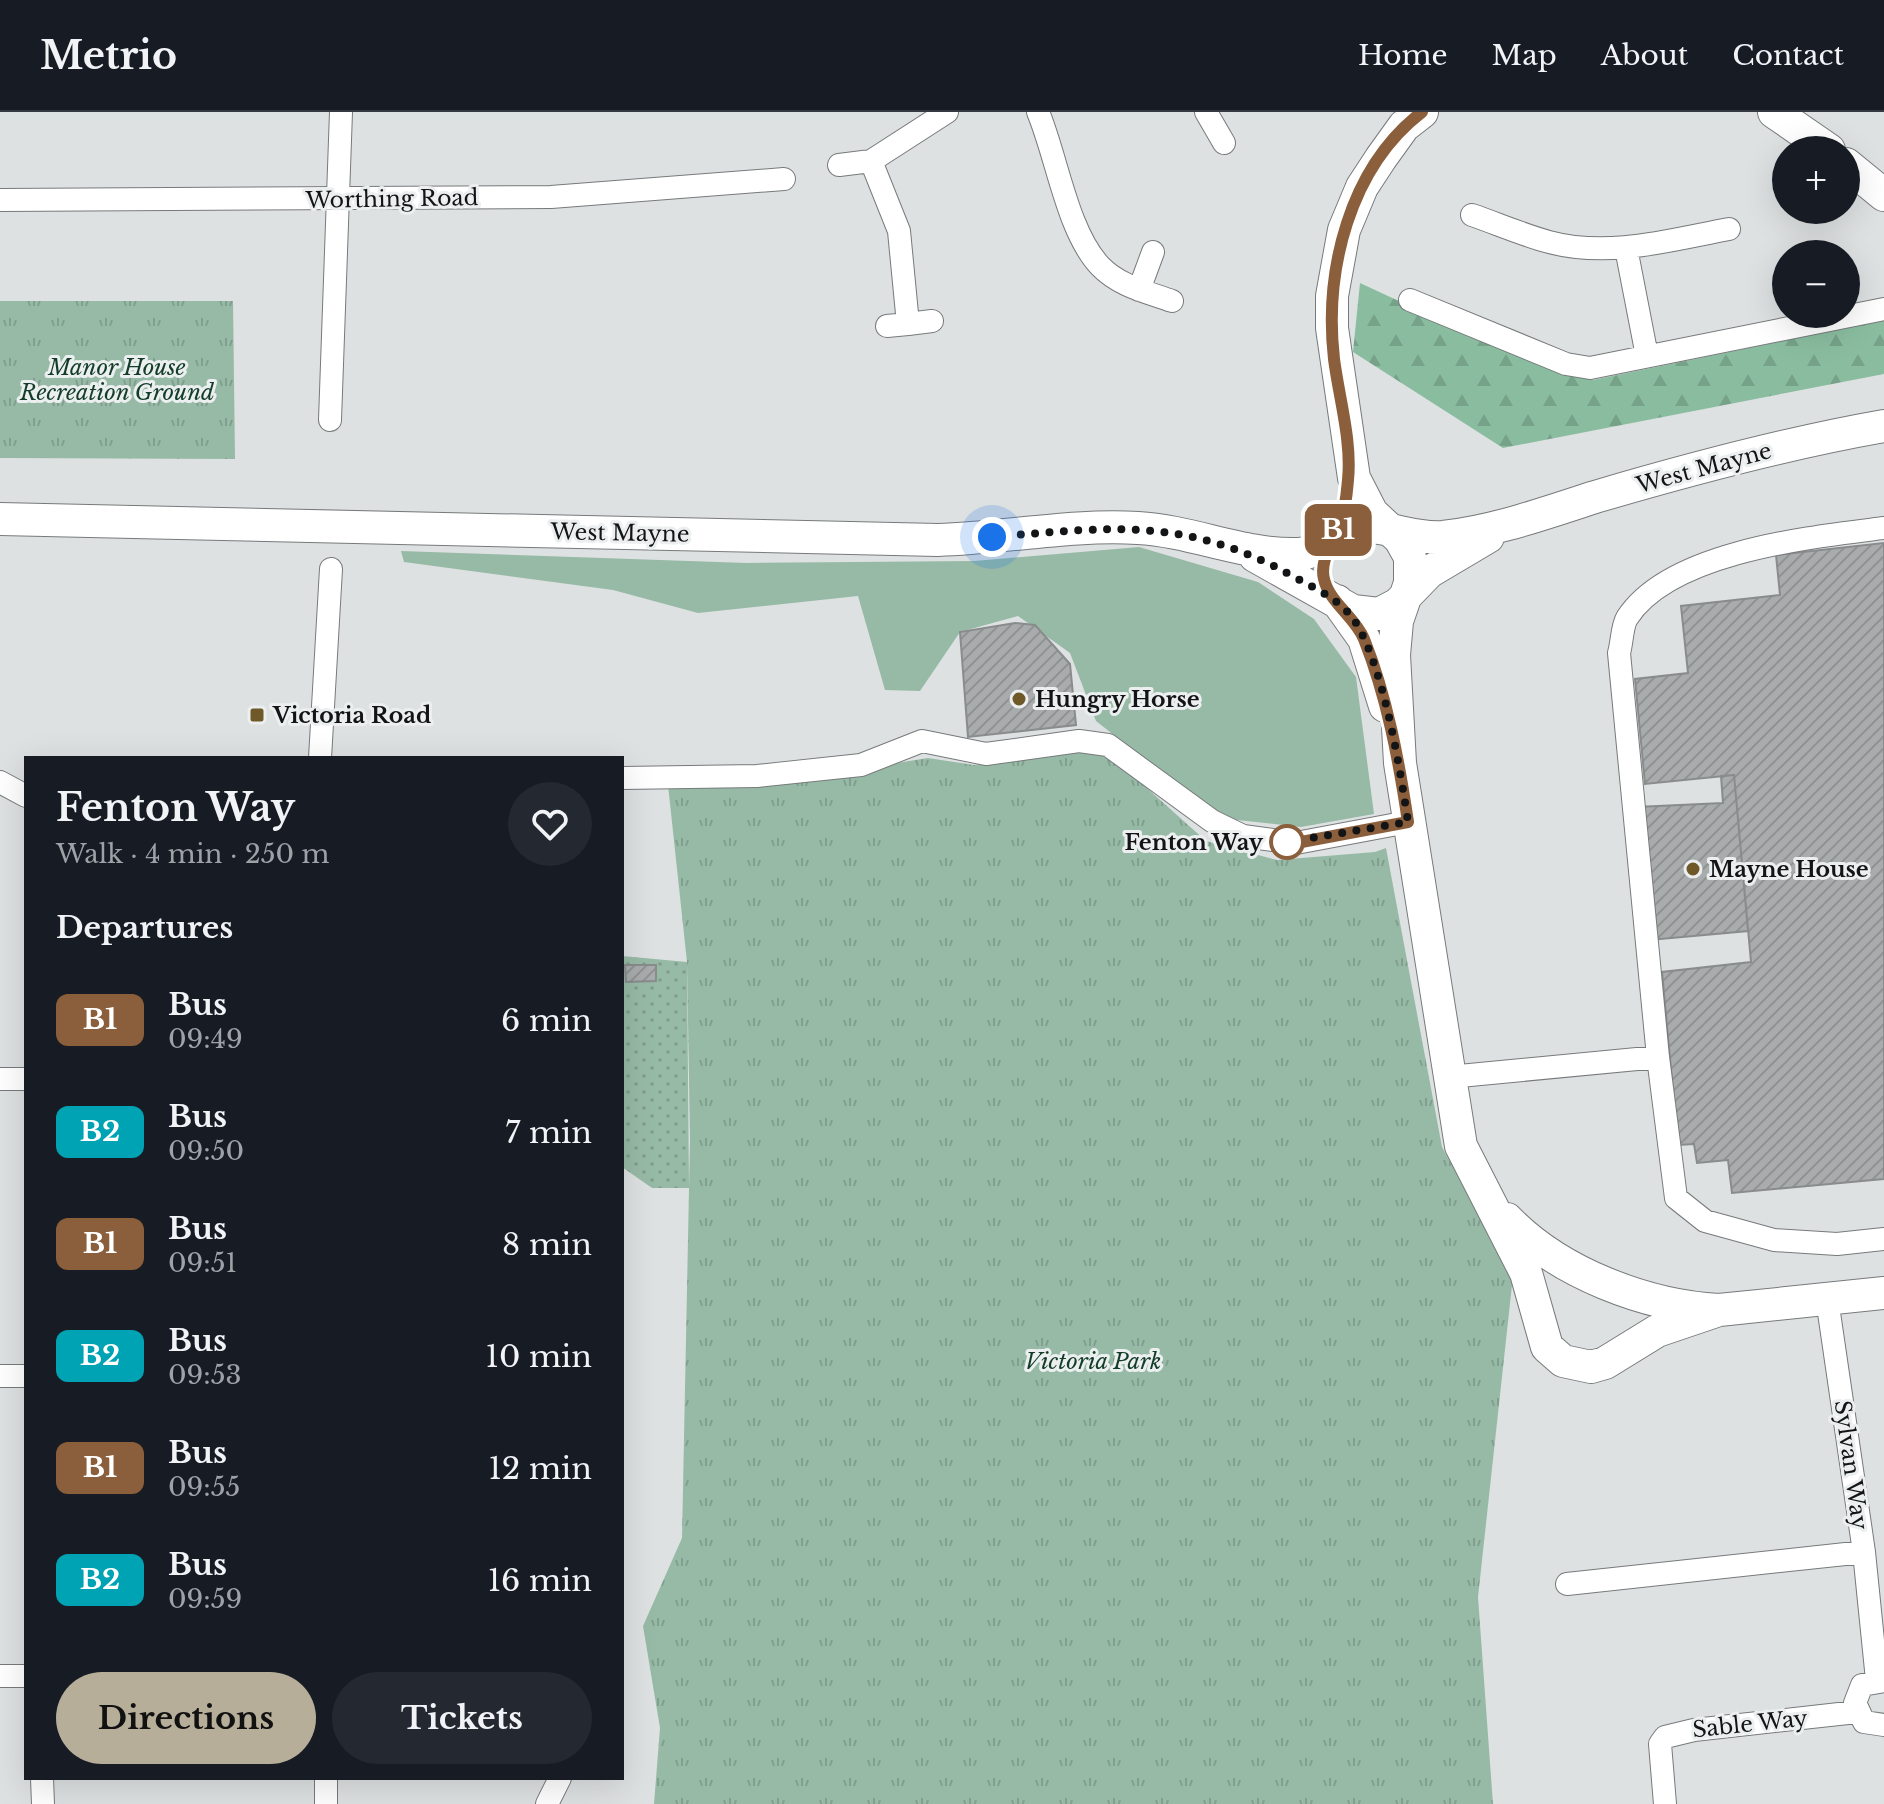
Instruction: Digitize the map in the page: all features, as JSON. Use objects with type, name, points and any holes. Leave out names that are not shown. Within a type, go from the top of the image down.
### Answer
[{"type":"street","points":[[330,420],[341,112]]},
{"type":"street","points":[[839,165],[871,161],[947,112]]},
{"type":"street","points":[[1038,112],[1082,237],[1100,266],[1118,280],[1172,301]]},
{"type":"street","points":[[1206,112],[1224,143]]},
{"type":"street","points":[[1774,112],[1809,136]]},
{"type":"street","points":[[1400,763],[1364,639],[1327,588],[1323,577],[1326,556],[1346,501],[1349,462],[1332,328],[1336,263],[1344,230],[1362,187],[1405,117]]},
{"type":"street","points":[[871,161],[899,231],[898,325],[932,321]]},
{"type":"street","points":[[1860,175],[1884,195]]},
{"type":"street","name":"Worthing Road","points":[[0,200],[336,201],[551,197],[784,179]]},
{"type":"street","points":[[1472,215],[1551,243],[1626,248],[1729,229]]},
{"type":"street","points":[[1626,248],[1647,356]]},
{"type":"street","points":[[1139,290],[1153,252]]},
{"type":"street","points":[[1410,300],[1566,364],[1590,368],[1884,309]]},
{"type":"street","name":"West Mayne","points":[[0,519],[938,540],[1114,527],[1170,531],[1238,548],[1301,554],[1332,544],[1358,528],[1441,537],[1526,520],[1710,465],[1884,426]]},
{"type":"street","points":[[1349,462],[1361,496],[1410,557],[1410,583],[1397,621],[1394,655],[1400,763],[1461,1146],[1494,1205],[1526,1273],[1541,1332],[1552,1353],[1575,1366],[1591,1367],[1657,1331],[1719,1310],[1884,1293]]},
{"type":"street","name":"West Mayne","points":[[1238,548],[1342,605],[1366,614],[1379,614],[1390,610],[1429,572],[1448,559],[1526,520]]},
{"type":"street","points":[[1884,528],[1781,541],[1726,556],[1662,587],[1626,619],[1619,653],[1658,1057],[1676,1198],[1705,1221],[1774,1240],[1837,1244],[1884,1239]]},
{"type":"street","points":[[320,756],[331,569]]},
{"type":"street","points":[[624,778],[757,776],[861,765],[922,741],[986,754],[1079,741],[1108,745],[1212,821],[1243,836],[1296,843],[1408,822]]},
{"type":"street","points":[[0,782],[24,795]]},
{"type":"street","points":[[1449,1077],[1658,1057]]},
{"type":"street","points":[[0,1079],[24,1079]]},
{"type":"street","points":[[1494,1205],[1547,1252],[1619,1292],[1630,1316],[1630,1332],[1618,1354]]},
{"type":"street","points":[[1541,1332],[1540,1316],[1550,1293],[1567,1280],[1602,1280],[1674,1304],[1719,1310]]},
{"type":"street","name":"Sylvan Way","points":[[1827,1299],[1880,1680]]},
{"type":"street","points":[[0,1376],[24,1376]]},
{"type":"street","points":[[1567,1584],[1864,1552]]},
{"type":"street","points":[[0,1676],[24,1676]]},
{"type":"street","points":[[1880,1680],[1862,1685],[1858,1692],[1857,1712],[1864,1722],[1884,1725]]},
{"type":"street","name":"Sable Way","points":[[1665,1804],[1660,1744],[1665,1737],[1686,1731],[1857,1712]]},
{"type":"street","points":[[42,1780],[43,1804]]},
{"type":"street","points":[[326,1780],[326,1804]]},
{"type":"street","points":[[547,1804],[559,1780]]},
{"type":"green space","points":[[1360,283],[1513,354],[1593,380],[1845,328],[1860,328],[1860,325],[1884,320],[1884,374],[1503,448],[1353,352]]},
{"type":"green space","name":"Manor House Recreation Ground","points":[[0,301],[233,301],[235,459],[0,458]]},
{"type":"green space","points":[[1139,547],[1258,582],[1314,619],[1356,677],[1374,814],[1301,827],[1219,818],[1096,721],[1070,653],[1018,616],[960,632],[920,691],[885,690],[858,596],[698,613],[613,590],[404,562],[401,551],[747,563],[974,561]]},
{"type":"green space","name":"Victoria Park","points":[[1089,751],[1111,756],[1206,841],[1277,860],[1375,852],[1386,848],[1442,1147],[1513,1276],[1478,1597],[1493,1804],[654,1804],[660,1728],[643,1626],[682,1538],[690,1139],[687,962],[668,785],[878,766],[928,758],[974,765]]},
{"type":"green space","points":[[624,956],[687,962],[689,1188],[652,1188],[624,1168]]},
{"type":"building","points":[[1884,543],[1884,1179],[1732,1193],[1728,1160],[1697,1163],[1694,1144],[1678,1145],[1662,972],[1751,962],[1734,775],[1645,784],[1635,679],[1688,673],[1681,606],[1780,595],[1776,555]]},
{"type":"building","name":"Hungry Horse","points":[[1015,623],[1035,625],[1070,664],[1076,725],[968,737],[960,632]]},
{"type":"building","name":"Mayne House","points":[[1734,775],[1748,931],[1650,940],[1637,807],[1723,803],[1721,776]]},
{"type":"building","points":[[625,965],[656,965],[656,981],[626,982]]},
{"type":"bus line","name":"B1","points":[[1276,842],[1296,843],[1408,822],[1400,763],[1364,639],[1357,625],[1327,588],[1323,567],[1341,520],[1349,479],[1332,328],[1336,263],[1344,230],[1362,187],[1404,126],[1422,112]]},
{"type":"place","name":"Hungry Horse","points":[[1019,699]]},
{"type":"place","name":"Victoria Road","points":[[257,715]]},
{"type":"place","name":"Fenton Way","points":[[1287,842]]},
{"type":"place","name":"Mayne House","points":[[1693,869]]},
{"type":"route","points":[[992,537],[1102,527],[1198,536],[1262,559],[1342,605],[1364,639],[1385,707],[1400,763],[1408,822],[1296,843],[1287,842]]}]
